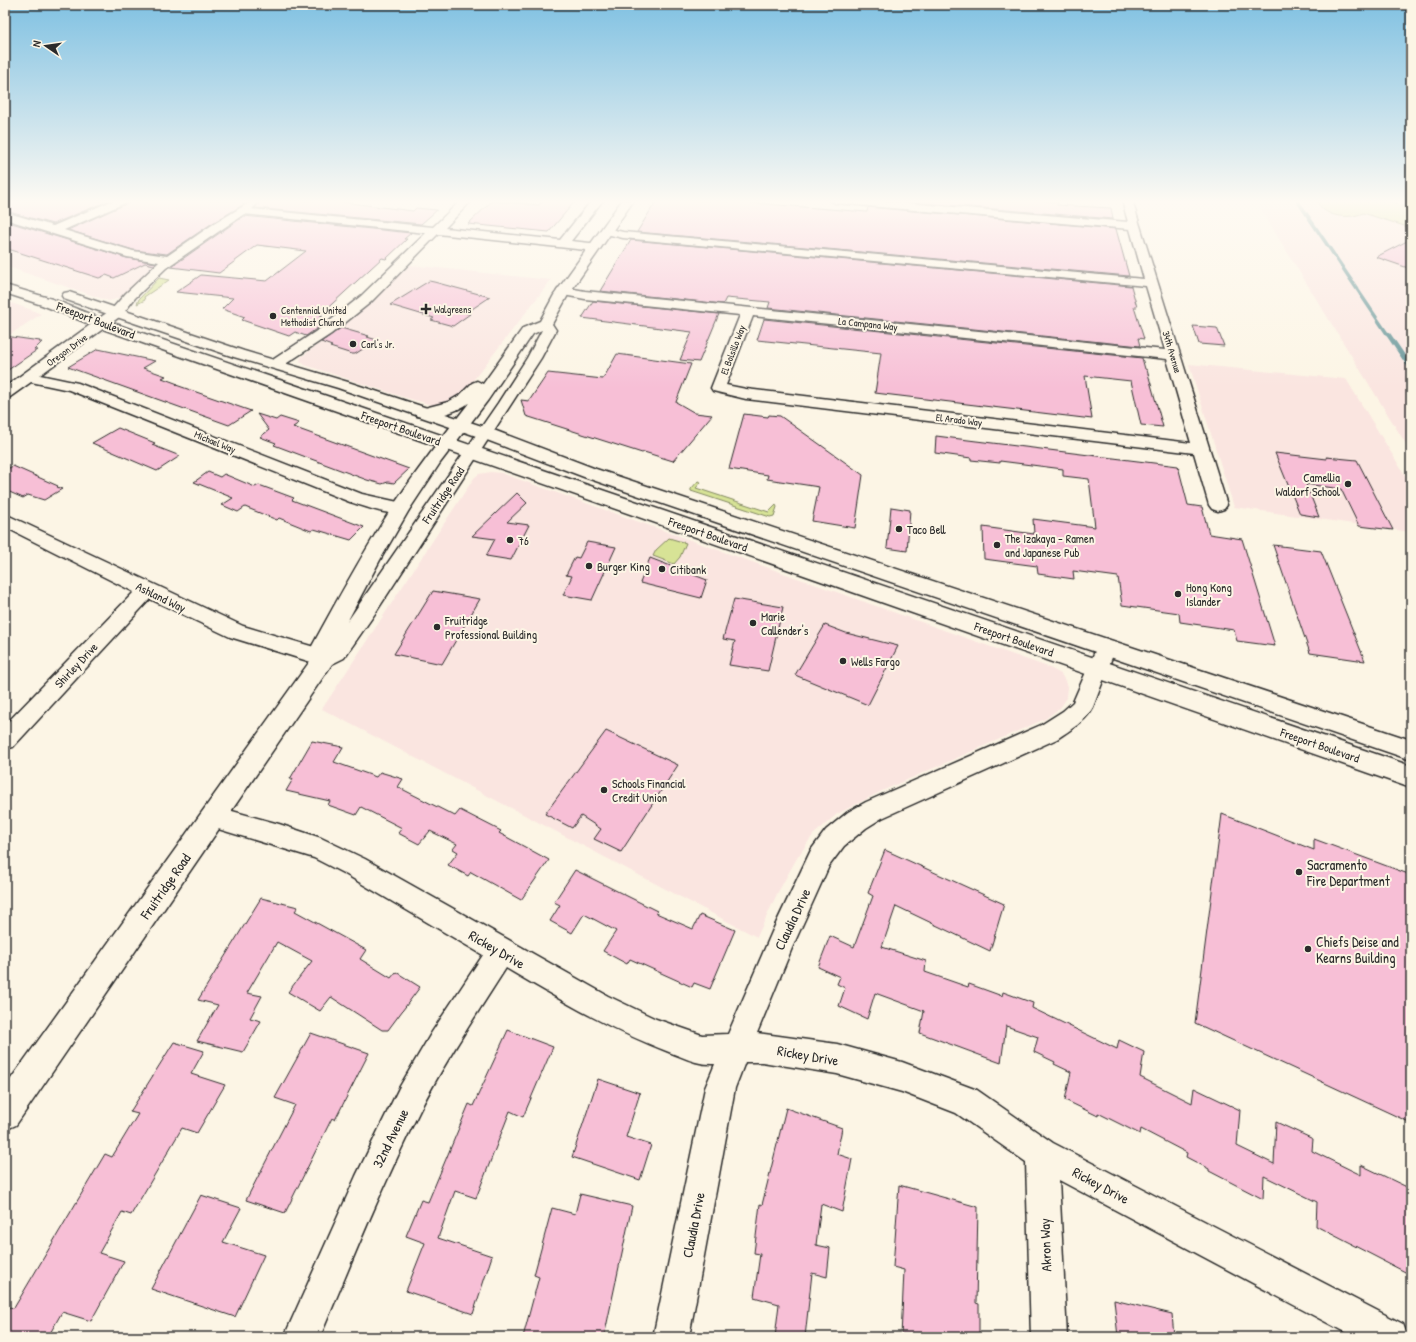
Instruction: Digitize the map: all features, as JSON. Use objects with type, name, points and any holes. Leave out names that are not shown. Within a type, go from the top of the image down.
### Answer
[{"type":"main road","name":"Fruitridge Road","points":[[324,658],[322,648],[332,628],[401,508],[446,443],[482,397],[519,342],[530,329],[545,324],[563,291],[584,263]]},
{"type":"main road","name":"Freeport Boulevard","points":[[42,287],[486,433],[1102,658],[1411,777]]},
{"type":"main road","name":"Freeport Boulevard","points":[[5,289],[47,302],[102,324],[472,452],[1102,658],[1411,750]]},
{"type":"main road","name":"Fruitridge Road","points":[[5,1114],[324,658],[336,652],[341,646],[505,404],[544,341],[549,330],[545,324]]},
{"type":"main road","points":[[423,413],[444,410],[456,405],[469,396],[497,358],[519,342]]},
{"type":"street","name":"Oregon Drive","points":[[5,394],[117,312],[128,297],[167,263]]},
{"type":"street","points":[[276,364],[326,331],[366,299],[403,263]]},
{"type":"street","points":[[927,263],[1152,283]]},
{"type":"street","name":"34th Avenue","points":[[1146,263],[1218,505]]},
{"type":"street","name":"La Campana Way","points":[[563,291],[585,295],[1173,355]]},
{"type":"street","name":"El Bolsillo Way","points":[[718,388],[748,312]]},
{"type":"street","name":"Michael Way","points":[[28,377],[73,386],[356,498],[401,508]]},
{"type":"street","name":"El Arado Way","points":[[718,388],[754,395],[1201,449]]},
{"type":"street","name":"Ashland Way","points":[[9,527],[237,632],[324,658]]},
{"type":"street","name":"Shirley Drive","points":[[5,740],[147,590]]},
{"type":"street","name":"Claudia Drive","points":[[671,1337],[720,1088],[781,941],[820,858],[835,838],[857,820],[874,810],[1049,732],[1071,717],[1082,707],[1102,658]]},
{"type":"street","name":"Rickey Drive","points":[[214,817],[278,834],[321,849],[356,867],[598,1006],[651,1031],[702,1050],[762,1047],[838,1059],[902,1076],[966,1101],[1042,1154],[1390,1337]]},
{"type":"street","name":"32nd Avenue","points":[[302,1337],[365,1190],[411,1098],[457,1018],[502,952]]},
{"type":"street","name":"Akron Way","points":[[1042,1154],[1048,1337]]},
{"type":"shaded area","points":[[5,263],[153,263],[155,265],[123,297],[109,301],[5,266]]},
{"type":"shaded area","points":[[1294,263],[1411,263],[1411,452]]},
{"type":"shaded area","points":[[410,265],[551,280],[458,400],[436,406],[403,397],[305,365],[300,361],[301,357],[349,322]]},
{"type":"shaded area","points":[[5,301],[29,309],[41,314],[5,338]]},
{"type":"shaded area","points":[[1189,364],[1346,379],[1411,485],[1411,532],[1234,507]]},
{"type":"shaded area","points":[[491,472],[501,473],[1048,667],[1061,674],[1068,686],[1067,698],[1060,708],[1045,719],[884,790],[837,814],[813,835],[797,858],[777,894],[757,937],[322,709],[474,478],[479,474]]},
{"type":"green space","points":[[159,278],[169,280],[144,297],[145,300],[137,304],[139,299]]},
{"type":"green space","points":[[698,481],[701,482],[696,488],[769,512],[776,505],[777,507],[774,516],[770,517],[691,491]]},
{"type":"green space","points":[[669,538],[686,543],[680,557],[674,564],[653,556],[656,550]]},
{"type":"building","points":[[51,263],[156,263],[154,265],[145,263],[114,278],[106,275],[99,278]]},
{"type":"building","points":[[177,263],[233,263],[219,273],[171,267]]},
{"type":"building","points":[[291,263],[377,263],[320,315],[323,316],[319,319],[323,320],[321,322],[325,323],[306,336],[295,332],[289,336],[242,320],[245,317],[222,309],[233,298],[176,292],[201,275],[267,281]]},
{"type":"building","points":[[617,263],[877,263],[1131,286],[1137,307],[1134,307],[1144,339],[1138,338],[1140,346],[768,308],[770,302],[726,298],[723,304],[600,291]]},
{"type":"building","points":[[979,263],[1125,263],[1129,276]]},
{"type":"building","points":[[1392,263],[1411,263],[1411,269]]},
{"type":"building","name":"Walgreens","points":[[429,281],[490,297],[466,313],[470,314],[453,326],[431,320],[434,318],[390,305]]},
{"type":"building","points":[[593,301],[719,314],[699,362],[680,360],[692,332],[582,318]]},
{"type":"building","points":[[764,319],[1142,358],[1145,369],[1147,370],[1163,427],[1141,425],[1131,381],[1085,376],[1092,419],[875,393],[881,353],[757,340]]},
{"type":"building","points":[[1193,326],[1217,328],[1224,346],[1199,344]]},
{"type":"building","name":"Carl's Jr.","points":[[341,328],[369,336],[367,337],[377,340],[355,354],[330,347],[332,346],[321,342]]},
{"type":"building","points":[[5,336],[42,342],[34,350],[37,350],[5,372]]},
{"type":"building","points":[[98,349],[155,361],[143,368],[166,376],[162,378],[178,384],[176,385],[251,411],[229,425],[68,367]]},
{"type":"building","points":[[617,354],[691,364],[676,402],[695,413],[712,415],[673,461],[644,452],[642,453],[526,416],[521,400],[529,401],[548,373],[603,379]]},
{"type":"building","points":[[257,414],[276,420],[280,417],[299,423],[293,427],[409,469],[394,483],[388,482],[382,484],[367,480],[274,445],[276,443],[260,437],[269,430]]},
{"type":"building","points":[[744,414],[768,417],[769,415],[780,416],[863,475],[855,528],[812,521],[819,487],[767,479],[768,475],[729,469]]},
{"type":"building","points":[[118,428],[155,443],[152,445],[180,456],[157,471],[92,443]]},
{"type":"building","points":[[936,436],[1178,466],[1188,505],[1202,507],[1209,534],[1242,539],[1275,646],[1237,641],[1234,630],[1180,622],[1179,613],[1122,605],[1118,577],[1073,571],[1074,579],[1038,574],[1037,566],[984,559],[983,527],[1034,534],[1033,519],[1095,527],[1089,479],[1063,476],[1063,469],[1000,461],[1000,463],[971,460],[971,458],[935,453]]},
{"type":"building","points":[[1275,453],[1327,459],[1326,457],[1357,460],[1393,530],[1359,526],[1341,489],[1306,484],[1319,517],[1300,514]]},
{"type":"building","points":[[13,466],[62,489],[44,500],[28,495],[23,498],[5,490],[5,470]]},
{"type":"building","points":[[208,472],[220,477],[224,474],[255,487],[259,485],[294,498],[292,500],[364,527],[351,540],[314,529],[311,531],[279,518],[277,520],[245,507],[238,512],[222,505],[233,498],[194,482]]},
{"type":"building","points":[[517,493],[527,503],[507,522],[529,525],[511,560],[486,556],[495,539],[472,536]]},
{"type":"building","name":"Taco Bell","points":[[891,507],[910,510],[907,551],[887,548]]},
{"type":"building","name":"Burger King","points":[[587,542],[616,547],[592,600],[563,595],[572,576],[566,575],[575,557],[579,558]]},
{"type":"building","points":[[1273,545],[1321,551],[1365,661],[1310,653]]},
{"type":"building","name":"Citibank","points":[[650,558],[707,580],[701,598],[640,583]]},
{"type":"building","name":"Fruitridge Professional Building","points":[[433,591],[480,599],[442,664],[394,654]]},
{"type":"building","name":"Marie Callender's","points":[[734,599],[783,607],[768,671],[729,665],[735,641],[723,639]]},
{"type":"building","points":[[825,625],[846,633],[898,646],[868,705],[795,675]]},
{"type":"building","points":[[606,731],[678,765],[621,852],[594,839],[601,829],[581,816],[572,828],[545,814]]},
{"type":"building","points":[[312,741],[343,747],[334,762],[376,777],[380,772],[403,779],[398,787],[455,816],[460,810],[501,831],[499,833],[549,860],[521,900],[471,872],[468,876],[448,865],[458,852],[453,849],[457,844],[430,831],[419,844],[398,833],[402,828],[361,807],[356,815],[328,805],[330,801],[286,791],[293,779],[290,779]]},
{"type":"building","name":"Chiefs Deise and Kearns Building","points":[[1222,814],[1314,850],[1314,839],[1411,875],[1411,1123],[1195,1023]]},
{"type":"building","points":[[885,850],[1004,904],[990,951],[896,906],[882,947],[926,961],[925,972],[968,987],[969,984],[1002,996],[1003,992],[1033,1003],[1032,1008],[1117,1049],[1119,1040],[1144,1052],[1140,1077],[1192,1103],[1194,1088],[1240,1110],[1237,1146],[1274,1164],[1276,1122],[1313,1139],[1312,1151],[1361,1175],[1361,1165],[1411,1189],[1411,1275],[1316,1226],[1317,1202],[1264,1176],[1263,1199],[1209,1171],[1209,1169],[1186,1157],[1187,1153],[1141,1129],[1140,1134],[1098,1113],[1098,1116],[1065,1100],[1071,1072],[1034,1052],[1038,1037],[1006,1026],[1001,1063],[920,1033],[924,1011],[875,993],[867,1019],[839,1006],[845,988],[837,984],[840,977],[818,967],[830,936],[854,947],[873,896],[868,893]]},
{"type":"building","points":[[575,870],[657,911],[656,913],[693,929],[700,915],[735,930],[710,989],[694,983],[692,987],[630,959],[627,964],[603,951],[616,931],[584,914],[572,933],[550,921],[560,905],[554,902]]},
{"type":"building","points":[[261,898],[298,907],[295,911],[366,950],[360,959],[391,978],[396,972],[420,987],[388,1030],[382,1030],[331,997],[320,1011],[288,992],[312,961],[277,942],[247,993],[262,996],[250,1018],[261,1021],[243,1052],[197,1041],[218,1005],[198,1000]]},
{"type":"building","points":[[508,1030],[553,1047],[523,1117],[510,1111],[476,1198],[455,1191],[438,1238],[492,1256],[473,1314],[406,1291],[425,1243],[406,1236],[421,1200],[428,1202],[469,1104],[473,1106]]},
{"type":"building","points":[[311,1033],[369,1053],[335,1120],[332,1118],[285,1213],[246,1200],[295,1105],[275,1098]]},
{"type":"building","points":[[174,1042],[204,1051],[191,1074],[225,1085],[197,1133],[182,1128],[131,1215],[122,1212],[99,1253],[124,1261],[91,1321],[62,1312],[48,1337],[5,1337],[5,1314],[9,1307],[14,1308],[105,1154],[112,1157],[138,1114],[130,1112]]},
{"type":"building","points":[[598,1079],[640,1093],[626,1137],[651,1145],[640,1180],[572,1157]]},
{"type":"building","points":[[786,1108],[842,1128],[837,1154],[852,1159],[842,1212],[821,1204],[816,1245],[830,1248],[827,1277],[812,1273],[805,1337],[775,1337],[779,1304],[754,1297],[760,1254],[754,1253],[760,1204],[762,1205]]},
{"type":"building","points":[[899,1185],[978,1207],[976,1303],[979,1304],[979,1337],[901,1337],[904,1270],[893,1267]]},
{"type":"building","points":[[580,1194],[632,1206],[604,1337],[523,1337],[539,1277],[534,1275],[552,1208],[575,1214]]},
{"type":"building","points":[[201,1195],[241,1208],[223,1242],[264,1255],[235,1317],[151,1289]]},
{"type":"building","points":[[1114,1300],[1172,1314],[1174,1337],[1118,1337]]},
{"type":"waterway","points":[[1339,263],[1388,335]]},
{"type":"waterway","points":[[1388,334],[1411,368]]},
{"type":"place","name":"Walgreens","points":[[426,309]]},
{"type":"place","name":"Centennial United Methodist Church","points":[[273,316]]},
{"type":"place","name":"Carl's Jr.","points":[[353,344]]},
{"type":"place","name":"Camellia Waldorf School","points":[[1348,484]]},
{"type":"place","name":"Taco Bell","points":[[899,529]]},
{"type":"place","name":"76","points":[[510,540]]},
{"type":"place","name":"The Izakaya - Ramen and Japanese Pub","points":[[997,545]]},
{"type":"place","name":"Burger King","points":[[589,566]]},
{"type":"place","name":"Citibank","points":[[662,569]]},
{"type":"place","name":"Hong Kong Islander","points":[[1178,594]]},
{"type":"place","name":"Marie Callender's","points":[[753,623]]},
{"type":"place","name":"Fruitridge Professional Building","points":[[437,627]]},
{"type":"place","name":"Wells Fargo","points":[[843,661]]},
{"type":"place","name":"Schools Financial Credit Union","points":[[604,790]]},
{"type":"place","name":"Sacramento Fire Department","points":[[1299,872]]},
{"type":"place","name":"Chiefs Deise and Kearns Building","points":[[1308,949]]}]
